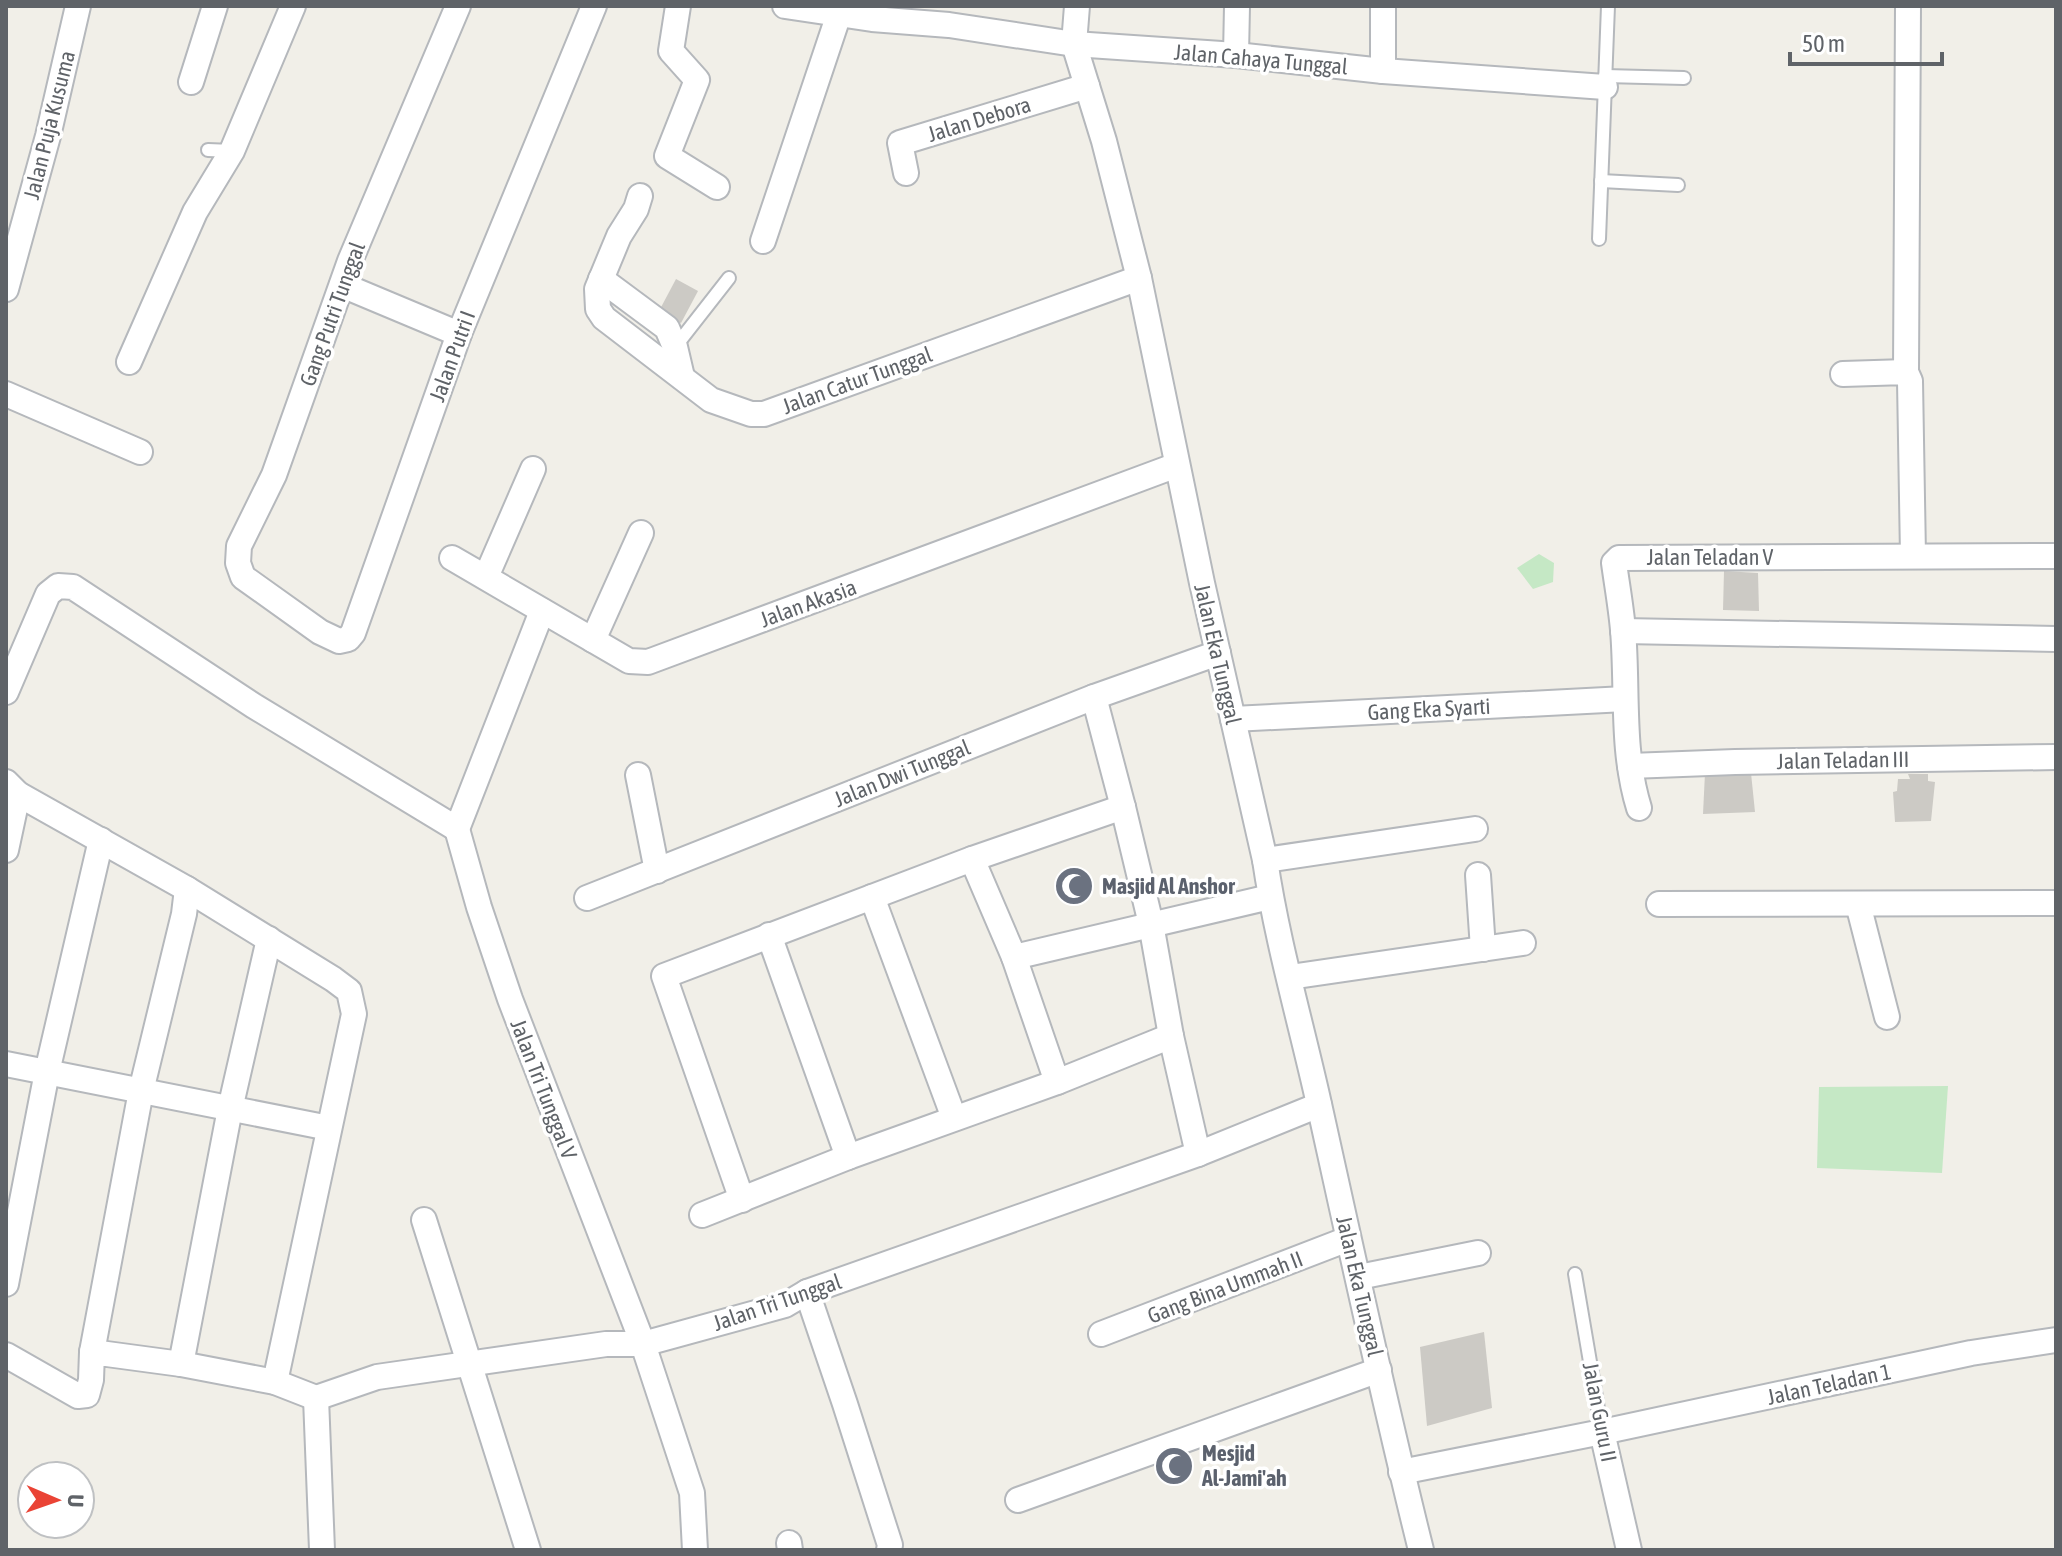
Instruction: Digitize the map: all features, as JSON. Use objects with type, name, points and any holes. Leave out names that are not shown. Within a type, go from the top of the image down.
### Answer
[{"type":"street","name":"Jalan Puja Kusuma","points":[[6,289],[48,136],[78,6]]},
{"type":"street","points":[[191,82],[215,6]]},
{"type":"street","points":[[129,362],[220,151],[293,6]]},
{"type":"street","name":"Gang Putri Tunggal","points":[[284,605],[243,577],[238,563],[239,546],[274,475],[342,285],[458,6]]},
{"type":"street","name":"Jalan Putri I","points":[[284,605],[320,632],[339,641],[348,639],[353,633],[459,334],[594,6]]},
{"type":"street","points":[[678,6],[671,51],[697,80],[667,156],[717,187]]},
{"type":"street","points":[[785,6],[839,14],[950,16],[1074,44],[1077,6]]},
{"type":"street","points":[[1236,55],[1237,6]]},
{"type":"street","points":[[1383,6],[1383,71]]},
{"type":"street","points":[[1908,6],[1906,372],[1910,381],[1913,556]]},
{"type":"street","points":[[763,241],[839,14]]},
{"type":"street","name":"Jalan Cahaya Tunggal","points":[[1074,44],[1236,55],[1383,71],[1605,81]]},
{"type":"street","name":"Jalan Eka Tunggal","points":[[1074,44],[1104,141],[1139,278],[1177,465],[1265,860],[1270,897],[1421,1550]]},
{"type":"street","name":"Jalan Debora","points":[[906,173],[900,143],[1087,86]]},
{"type":"street","points":[[640,196],[601,279],[667,328],[682,377]]},
{"type":"street","name":"Jalan Catur Tunggal","points":[[601,279],[597,289],[598,309],[604,318],[711,400],[751,414],[764,414],[1139,278]]},
{"type":"street","points":[[342,285],[459,334]]},
{"type":"street","points":[[1843,374],[1906,372]]},
{"type":"street","points":[[6,394],[140,452]]},
{"type":"street","name":"Jalan Akasia","points":[[452,558],[629,661],[648,662],[1177,465]]},
{"type":"street","points":[[486,577],[533,469]]},
{"type":"street","points":[[593,640],[641,533]]},
{"type":"street","name":"Jalan Teladan V","points":[[1639,808],[1630,766],[1623,631],[1614,563],[1619,558],[2056,556]]},
{"type":"street","points":[[6,692],[48,594],[58,586],[73,587],[254,706],[457,829],[542,611]]},
{"type":"street","points":[[1623,631],[2056,639]]},
{"type":"street","name":"Jalan Dwi Tunggal","points":[[587,898],[1094,697],[1218,653]]},
{"type":"street","points":[[1094,697],[1151,924],[1171,1036],[1198,1154]]},
{"type":"street","name":"Gang Eka Syarti","points":[[1233,719],[1625,699]]},
{"type":"street","name":"Jalan Teladan III","points":[[1630,766],[2056,757]]},
{"type":"street","points":[[638,775],[657,871]]},
{"type":"street","points":[[6,850],[12,788],[187,889],[349,991],[354,1014],[275,1382]]},
{"type":"street","points":[[742,1200],[664,976],[972,859],[1123,807]]},
{"type":"street","name":"Jalan Tri Tunggal V","points":[[457,829],[510,999],[643,1344],[692,1493],[695,1550]]},
{"type":"street","points":[[1265,860],[1475,829]]},
{"type":"street","points":[[6,1284],[47,1072],[101,840]]},
{"type":"street","points":[[972,859],[1014,957],[1057,1082]]},
{"type":"street","points":[[1478,875],[1483,949]]},
{"type":"street","points":[[6,1355],[78,1396],[87,1395],[92,1352],[141,1091],[184,914],[187,889]]},
{"type":"street","points":[[872,897],[954,1118]]},
{"type":"street","points":[[1014,957],[1270,897]]},
{"type":"street","points":[[1659,904],[2056,903]]},
{"type":"street","points":[[1858,904],[1887,1017]]},
{"type":"street","points":[[769,935],[848,1157]]},
{"type":"street","points":[[181,1364],[230,1109],[269,939]]},
{"type":"street","points":[[1290,977],[1523,943]]},
{"type":"street","points":[[702,1215],[1171,1036]]},
{"type":"street","points":[[6,1064],[329,1128]]},
{"type":"street","name":"Jalan Tri Tunggal","points":[[316,1398],[377,1377],[606,1344],[643,1344],[785,1305],[807,1292],[1198,1154],[1319,1105]]},
{"type":"street","points":[[424,1220],[528,1550]]},
{"type":"street","name":"Gang Bina Ummah II","points":[[1101,1334],[1348,1239]]},
{"type":"street","points":[[1359,1277],[1478,1253]]},
{"type":"street","points":[[807,1292],[890,1547]]},
{"type":"street","name":"Jalan Teladan 1","points":[[1401,1472],[1971,1353],[2056,1340]]},
{"type":"street","points":[[92,1352],[181,1364],[275,1382],[316,1398],[322,1550]]},
{"type":"street","points":[[1018,1500],[1379,1370]]},
{"type":"street","name":"Jalan Guru II","points":[[1602,1432],[1629,1550]]},
{"type":"lane","points":[[1599,239],[1608,6]]},
{"type":"lane","points":[[1605,81],[1684,78]]},
{"type":"lane","points":[[1601,181],[1678,185]]},
{"type":"lane","points":[[675,347],[729,278]]},
{"type":"lane","name":"Jalan Guru II","points":[[1575,1274],[1602,1432]]},
{"type":"green space","points":[[1539,554],[1554,563],[1553,582],[1533,589],[1517,568]]},
{"type":"green space","points":[[1948,1086],[1942,1173],[1817,1168],[1819,1087]]},
{"type":"building","points":[[676,279],[698,291],[681,323],[659,311]]},
{"type":"building","points":[[1724,571],[1758,573],[1759,611],[1723,610]]},
{"type":"building","points":[[1705,773],[1751,773],[1755,812],[1703,814]]},
{"type":"building","points":[[1908,774],[1928,774],[1928,781],[1935,782],[1931,821],[1895,822],[1893,792],[1897,791],[1898,779],[1910,779]]},
{"type":"building","points":[[1484,1332],[1492,1408],[1427,1426],[1420,1347]]},
{"type":"place","name":"Masjid Al Anshor","points":[[1074,886]]},
{"type":"place","name":"Mesjid Al-Jami'ah","points":[[1174,1466]]}]
